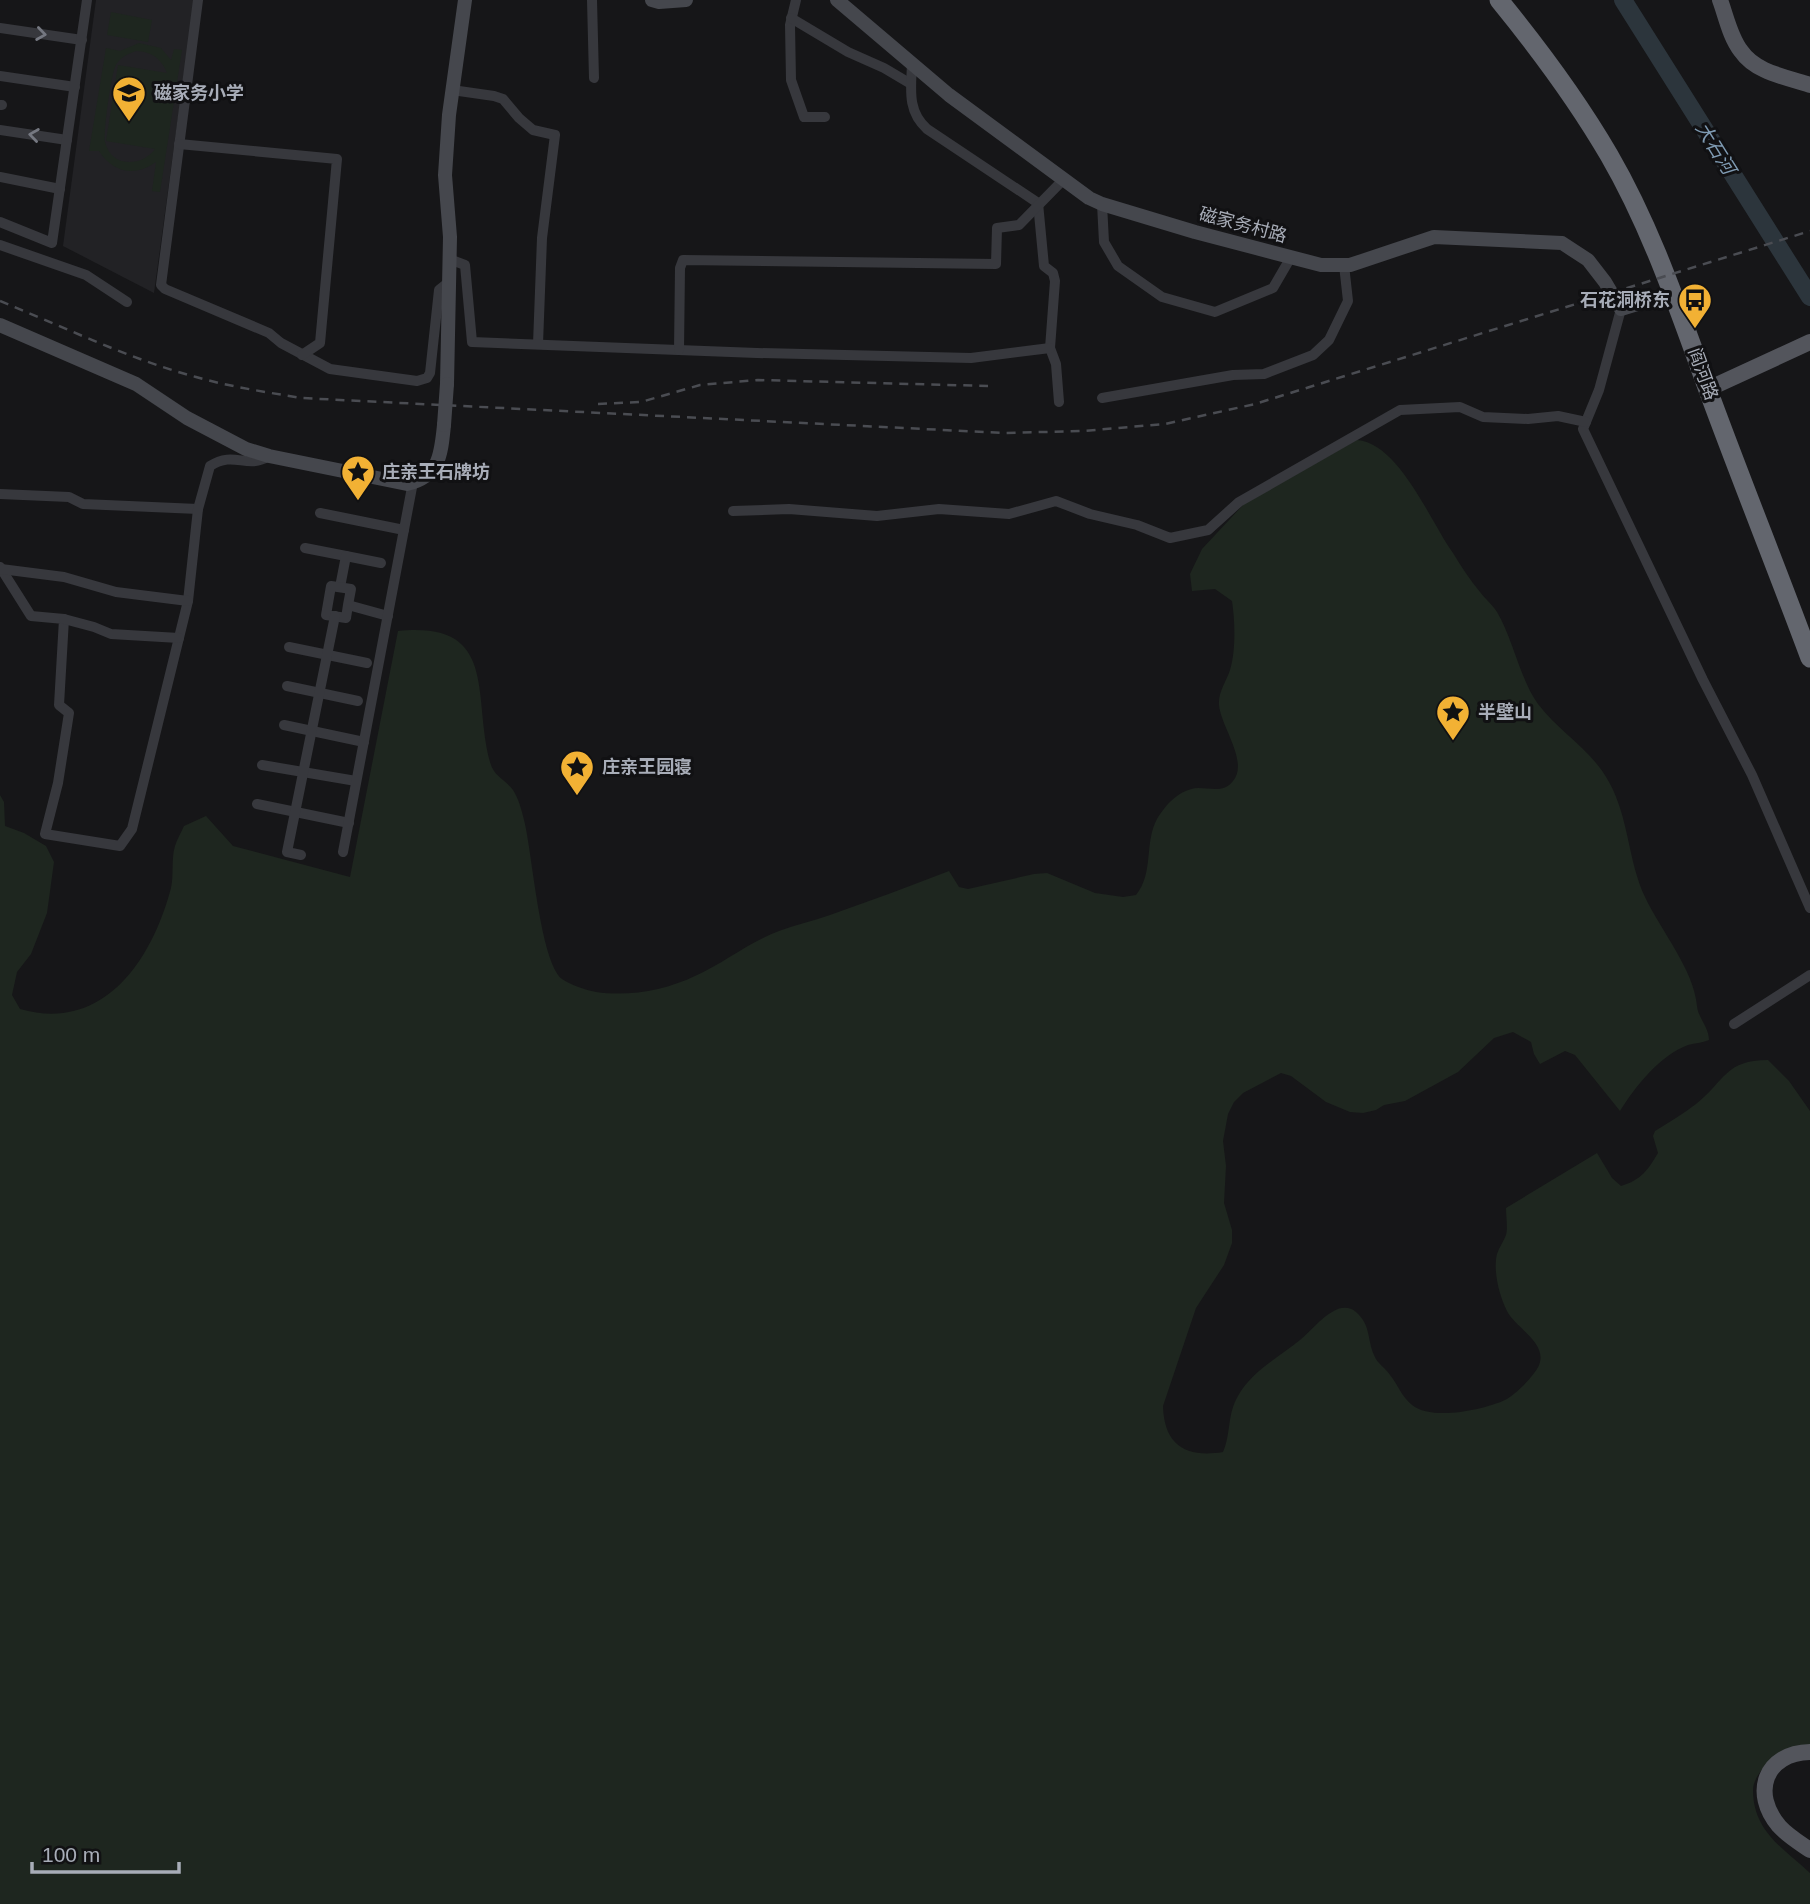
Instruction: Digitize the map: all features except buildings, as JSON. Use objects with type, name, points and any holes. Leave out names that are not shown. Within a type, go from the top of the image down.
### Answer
[{"type":"highway","name":"阎河路","points":[[1499,0],[1531,39],[1578,106],[1610,156],[1632,198],[1673,293],[1810,658]]},
{"type":"main road","points":[[1720,0],[1735,40],[1747,57],[1771,72],[1810,85]]},
{"type":"main road","points":[[1708,389],[1810,342]]},
{"type":"main road","points":[[1810,1752],[1794,1754],[1773,1766],[1766,1774],[1764,1785],[1774,1819],[1810,1850]]},
{"type":"street","points":[[0,222],[52,243],[86,0]]},
{"type":"street","points":[[198,0],[162,285],[165,289],[269,333],[281,343],[330,369],[417,381],[427,378],[430,373],[439,290],[449,282]]},
{"type":"street","points":[[0,325],[136,384],[187,418],[246,449],[268,456],[407,484],[427,475],[440,458],[444,425],[449,282],[445,175],[452,90],[465,0]]},
{"type":"street","points":[[592,0],[594,78]]},
{"type":"street","points":[[652,0],[686,0]]},
{"type":"street","points":[[796,0],[791,18],[791,80],[804,117],[825,117]]},
{"type":"street","name":"磁家务村路","points":[[837,0],[949,95],[1101,204],[1321,265],[1350,265],[1434,237],[1562,243],[1588,260],[1621,309]]},
{"type":"street","points":[[791,18],[839,47],[911,84]]},
{"type":"street","points":[[0,28],[82,40]]},
{"type":"street","points":[[912,64],[910,101],[917,120],[1038,203]]},
{"type":"street","points":[[0,76],[75,87]]},
{"type":"street","points":[[452,90],[503,99],[533,130],[555,135],[542,232],[538,344]]},
{"type":"street","points":[[0,130],[67,140]]},
{"type":"street","points":[[179,144],[337,159],[320,343],[302,355]]},
{"type":"street","points":[[0,177],[60,189]]},
{"type":"street","points":[[679,350],[680,268],[683,260],[996,264],[997,228],[1019,225],[1064,179]]},
{"type":"street","points":[[1038,203],[1044,266],[1053,273],[1055,281],[1050,348],[1056,364],[1059,402]]},
{"type":"street","points":[[1101,204],[1104,242],[1118,266],[1162,297],[1202,309],[1215,312],[1273,288],[1291,257]]},
{"type":"street","points":[[0,245],[86,275],[127,302]]},
{"type":"street","points":[[449,259],[465,265],[472,342],[971,358],[1050,348]]},
{"type":"street","points":[[1102,398],[1233,375],[1264,374],[1313,355],[1329,340],[1348,301],[1344,265]]},
{"type":"street","points":[[1673,293],[1621,309],[1599,390],[1583,429],[1703,680],[1752,775],[1810,908]]},
{"type":"street","points":[[733,511],[789,509],[877,516],[940,509],[1009,514],[1056,501],[1090,514],[1137,525],[1170,538],[1208,530],[1239,502],[1401,410],[1460,407],[1483,418],[1528,419],[1558,416],[1586,422]]},
{"type":"street","points":[[64,619],[59,705],[69,713],[58,783],[45,834],[120,846],[132,829],[188,601],[198,509],[210,466],[222,458],[258,463],[268,456]]},
{"type":"street","points":[[343,852],[413,482]]},
{"type":"street","points":[[0,494],[69,497],[83,504],[198,509]]},
{"type":"street","points":[[320,513],[404,530]]},
{"type":"street","points":[[304,548],[381,563]]},
{"type":"street","points":[[340,587],[346,556]]},
{"type":"street","points":[[1,568],[64,577],[116,592],[188,601]]},
{"type":"street","points":[[1,568],[31,617],[64,619],[111,634],[179,638]]},
{"type":"street","points":[[331,586],[340,587],[351,589],[346,618],[326,615],[331,586]]},
{"type":"street","points":[[348,605],[388,615]]},
{"type":"street","points":[[301,855],[287,852],[335,616]]},
{"type":"street","points":[[289,647],[367,663]]},
{"type":"street","points":[[287,686],[358,701]]},
{"type":"street","points":[[284,725],[364,742]]},
{"type":"street","points":[[262,765],[356,781]]},
{"type":"street","points":[[257,804],[349,823]]},
{"type":"street","points":[[1734,1024],[1810,975]]},
{"type":"shaded area","name":"磁家务小学","points":[[96,0],[194,0],[154,293],[63,246]]},
{"type":"shaded area","points":[[111,12],[152,20],[148,42],[107,35]]},
{"type":"shaded area","points":[[139,43],[161,48],[171,60],[174,49],[182,50],[160,192],[152,191],[156,162],[140,170],[125,170],[111,164],[99,151],[89,151],[106,48],[120,51]],"holes":[[[142,52],[159,60],[167,73],[118,65],[106,141],[155,149],[143,159],[127,162],[114,157],[105,142],[108,104],[113,72],[117,64],[129,54]]]},
{"type":"shaded area","points":[[1357,440],[1372,444],[1400,469],[1466,573],[1497,612],[1526,683],[1538,704],[1594,760],[1609,782],[1621,810],[1639,883],[1690,979],[1709,1040],[1688,1045],[1668,1056],[1641,1082],[1620,1111],[1575,1055],[1565,1051],[1540,1064],[1531,1042],[1513,1032],[1494,1038],[1458,1072],[1405,1101],[1363,1113],[1350,1112],[1326,1102],[1291,1076],[1281,1073],[1243,1093],[1228,1114],[1223,1141],[1226,1166],[1224,1203],[1232,1230],[1232,1243],[1224,1265],[1196,1308],[1163,1406],[1164,1420],[1173,1440],[1188,1451],[1223,1452],[1232,1410],[1244,1387],[1323,1318],[1344,1308],[1353,1310],[1361,1317],[1376,1358],[1405,1398],[1421,1410],[1458,1412],[1496,1404],[1509,1398],[1535,1372],[1540,1355],[1534,1341],[1511,1317],[1501,1298],[1496,1261],[1507,1232],[1506,1208],[1597,1153],[1612,1178],[1621,1186],[1634,1181],[1658,1153],[1653,1136],[1655,1131],[1696,1104],[1734,1068],[1754,1061],[1768,1060],[1789,1081],[1810,1111],[1810,1747],[1782,1755],[1770,1762],[1757,1777],[1753,1790],[1754,1804],[1764,1828],[1780,1847],[1810,1873],[1810,1904],[0,1904],[0,795],[4,802],[5,826],[46,846],[54,862],[47,913],[31,954],[17,972],[12,995],[20,1009],[50,1014],[76,1010],[100,1000],[120,984],[137,964],[163,915],[171,888],[175,846],[184,826],[206,816],[233,846],[350,877],[398,631],[430,631],[452,638],[467,650],[480,688],[490,762],[497,775],[513,790],[522,813],[548,951],[554,969],[562,979],[578,987],[621,994],[672,985],[706,971],[779,931],[949,871],[959,887],[968,889],[1047,873],[1095,893],[1123,897],[1136,895],[1145,877],[1153,828],[1165,808],[1185,791],[1226,787],[1237,773],[1236,754],[1219,705],[1233,654],[1232,601],[1215,589],[1192,591],[1190,574],[1202,549],[1244,504]]},
{"type":"waterway","name":"大石河","points":[[1623,0],[1810,297]]},
{"type":"railway","points":[[0,301],[171,370],[222,384],[301,398],[1004,433],[1083,431],[1165,424],[1255,404],[1810,231]]},
{"type":"railway","points":[[598,404],[641,402],[700,385],[758,380],[988,386]]},
{"type":"place","name":"磁家务小学","points":[[129,123]]},
{"type":"place","name":"石花洞桥东","points":[[1695,330]]},
{"type":"place","name":"庄亲王石牌坊","points":[[358,502]]},
{"type":"place","name":"半壁山","points":[[1453,742]]},
{"type":"place","name":"庄亲王园寝","points":[[577,797]]}]
